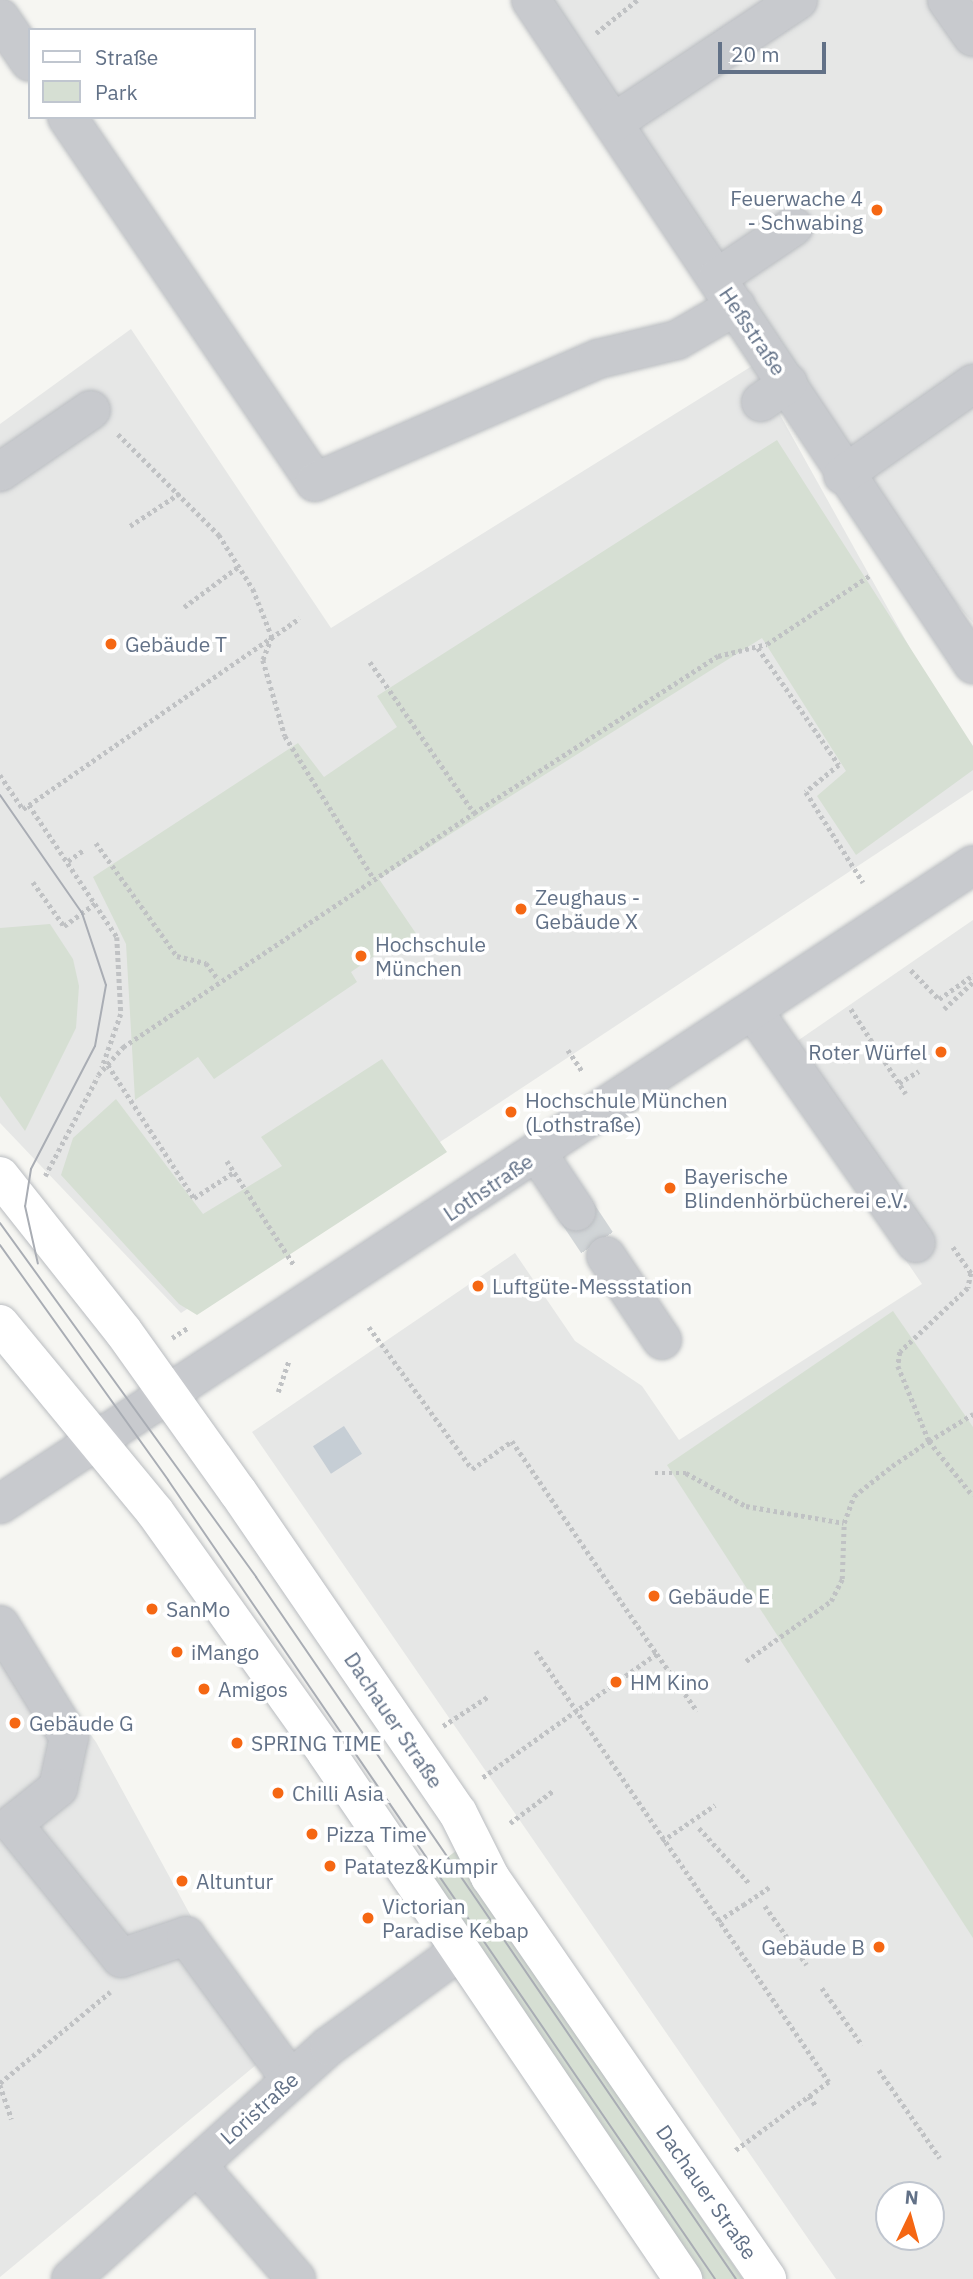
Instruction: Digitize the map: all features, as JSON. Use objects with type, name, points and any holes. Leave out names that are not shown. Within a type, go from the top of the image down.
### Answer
[{"type":"main road","name":"Dachauer Straße","points":[[0,1176],[36,1219],[170,1397],[458,1812],[489,1877],[767,2279]]},
{"type":"main road","points":[[0,1324],[97,1441],[326,1752],[458,1952],[682,2279]]},
{"type":"street","name":"Heßstraße","points":[[531,0],[727,292],[774,393],[844,475],[902,554],[973,664]]},
{"type":"street","points":[[613,123],[798,0]]},
{"type":"street","points":[[947,0],[973,37]]},
{"type":"street","points":[[0,18],[28,59]]},
{"type":"street","points":[[68,119],[315,482],[598,359],[677,340],[793,227]]},
{"type":"street","points":[[844,475],[973,384]]},
{"type":"street","points":[[0,472],[90,410]]},
{"type":"street","name":"Lothstraße","points":[[0,1504],[170,1397],[973,865]]},
{"type":"street","points":[[754,1012],[932,1242]]},
{"type":"street","points":[[538,1154],[576,1211]]},
{"type":"street","points":[[606,1256],[662,1340]]},
{"type":"street","points":[[0,1625],[69,1737],[58,1788],[13,1824],[121,1958],[186,1936],[290,2080]]},
{"type":"street","name":"Loristraße","points":[[71,2279],[290,2080],[458,1952]]},
{"type":"street","points":[[197,2165],[296,2279]]},
{"type":"path","points":[[629,6],[637,0]]},
{"type":"path","points":[[90,410],[180,493],[238,567],[272,637],[263,660],[291,749],[374,879]]},
{"type":"path","points":[[130,526],[180,493]]},
{"type":"path","points":[[98,1075],[123,1047],[219,980],[474,813],[718,656],[758,649],[902,554]]},
{"type":"path","points":[[184,607],[238,567]]},
{"type":"path","points":[[0,775],[23,809],[300,618]]},
{"type":"path","points":[[758,649],[839,765],[806,792],[863,882]]},
{"type":"path","points":[[370,662],[474,813]]},
{"type":"path","points":[[29,805],[97,902],[117,937],[123,977],[121,1014],[98,1075],[43,1181],[36,1219]]},
{"type":"path","points":[[96,843],[177,956],[206,963],[219,980]]},
{"type":"path","points":[[68,861],[84,850]]},
{"type":"path","points":[[33,883],[64,926],[97,902]]},
{"type":"path","points":[[911,970],[939,999],[973,975]]},
{"type":"path","points":[[944,1009],[973,982]]},
{"type":"path","points":[[851,1009],[906,1094]]},
{"type":"path","points":[[568,1050],[582,1071]]},
{"type":"path","points":[[108,1065],[194,1198],[234,1172]]},
{"type":"path","points":[[899,1083],[919,1071]]},
{"type":"path","points":[[227,1161],[295,1266]]},
{"type":"path","points":[[932,1242],[971,1273],[968,1288],[900,1352],[898,1366],[929,1441],[973,1496]]},
{"type":"path","points":[[369,1327],[472,1469],[512,1441],[697,1711]]},
{"type":"path","points":[[746,1661],[831,1601],[842,1579],[844,1523],[854,1496],[929,1441],[973,1414]]},
{"type":"path","points":[[655,1473],[686,1473],[746,1506],[844,1523]]},
{"type":"path","points":[[536,1651],[574,1714],[829,2082],[735,2151]]},
{"type":"path","points":[[480,1780],[657,1654]]},
{"type":"path","points":[[443,1726],[489,1696]]},
{"type":"path","points":[[510,1822],[554,1790]]},
{"type":"path","points":[[662,1841],[715,1805]]},
{"type":"path","points":[[699,1828],[750,1884]]},
{"type":"path","points":[[718,1922],[771,1886]]},
{"type":"path","points":[[765,1906],[807,1965]]},
{"type":"path","points":[[12,2119],[0,2084],[109,1995],[121,1958]]},
{"type":"path","points":[[822,1988],[862,2045]]},
{"type":"path","points":[[879,2070],[940,2158]]},
{"type":"path","points":[[809,2096],[816,2106]]},
{"type":"shaded area","name":"Hochschule München","points":[[522,0],[973,0],[973,623],[755,370],[973,761],[973,790],[181,1313],[0,1123],[0,424],[131,329],[331,628],[752,366]]},
{"type":"shaded area","points":[[973,920],[973,2279],[836,2279],[252,1432],[515,1253],[575,1341],[642,1386],[679,1440],[922,1284],[777,1072],[777,1055]]},
{"type":"shaded area","points":[[344,1426],[362,1454],[331,1474],[313,1446]]},
{"type":"shaded area","points":[[0,1612],[96,1742],[205,1942],[285,2041],[0,2277]]},
{"type":"green space","points":[[777,440],[973,746],[973,770],[856,855],[817,796],[846,771],[762,638],[379,879],[417,935],[403,944],[399,939],[351,972],[357,982],[214,1079],[198,1057],[135,1100],[126,944],[93,877],[298,743],[324,777],[397,727],[377,696]]},
{"type":"green space","points":[[50,924],[73,959],[79,986],[76,1028],[25,1131],[0,1096],[0,928]]},
{"type":"green space","points":[[382,1059],[447,1152],[197,1315],[179,1304],[61,1175],[73,1138],[116,1099],[203,1214],[282,1166],[261,1137]]},
{"type":"green space","points":[[893,1311],[973,1427],[973,1938],[667,1465]]},
{"type":"green space","points":[[457,1850],[482,1895],[743,2279],[704,2279],[426,1874]]},
{"type":"tunnel","points":[[576,1211],[606,1256]]},
{"type":"tram line","points":[[0,795],[82,913],[106,985],[95,1046],[31,1169],[25,1206],[38,1264]]},
{"type":"tram line","points":[[0,1223],[256,1577],[736,2279]]},
{"type":"tram line","points":[[0,1245],[168,1480],[715,2279]]},
{"type":"place","name":"Feuerwache 4 - Schwabing","points":[[877,210]]},
{"type":"place","name":"Gebäude T","points":[[111,644]]},
{"type":"place","name":"Zeughaus - Gebäude X","points":[[521,909]]},
{"type":"place","name":"Hochschule München","points":[[361,956]]},
{"type":"place","name":"Roter Würfel","points":[[941,1052]]},
{"type":"place","name":"Hochschule München (Lothstraße)","points":[[511,1112]]},
{"type":"place","name":"Bayerische Blindenhörbücherei e.V.","points":[[670,1188]]},
{"type":"place","name":"Luftgüte-Messstation","points":[[478,1286]]},
{"type":"place","name":"Gebäude E","points":[[654,1596]]},
{"type":"place","name":"SanMo","points":[[152,1609]]},
{"type":"place","name":"iMango","points":[[177,1652]]},
{"type":"place","name":"HM Kino","points":[[616,1682]]},
{"type":"place","name":"Amigos","points":[[204,1689]]},
{"type":"place","name":"Gebäude G","points":[[15,1723]]},
{"type":"place","name":"SPRING TIME","points":[[237,1743]]},
{"type":"place","name":"Chilli Asia","points":[[278,1793]]},
{"type":"place","name":"Pizza Time","points":[[312,1834]]},
{"type":"place","name":"Patatez&Kumpir","points":[[330,1866]]},
{"type":"place","name":"Altuntur","points":[[182,1881]]},
{"type":"place","name":"Victorian Paradise Kebap","points":[[368,1918]]},
{"type":"place","name":"Gebäude B","points":[[879,1947]]}]
